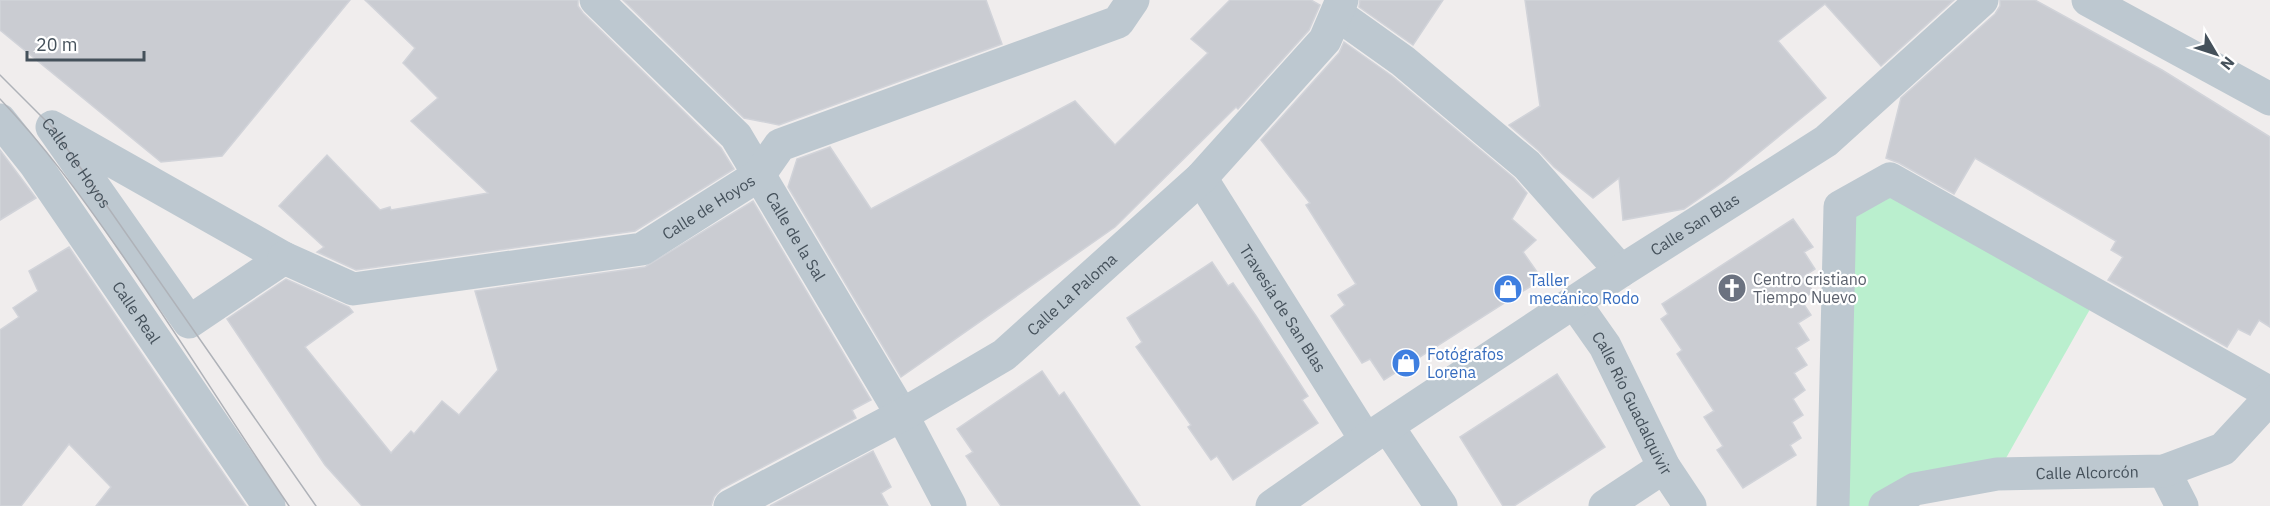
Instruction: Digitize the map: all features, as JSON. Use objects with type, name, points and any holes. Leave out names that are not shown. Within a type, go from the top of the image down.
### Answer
[{"type":"street","name":"Calle de la Sal","points":[[596,0],[736,136],[902,415],[950,506]]},
{"type":"street","name":"Calle de Hoyos","points":[[52,127],[284,258],[353,289],[642,249],[759,175],[780,145],[1118,22],[1133,0]]},
{"type":"street","name":"Calle San Blas","points":[[1272,506],[1377,433],[1621,271],[1826,141],[1982,0]]},
{"type":"street","points":[[2088,0],[2270,99]]},
{"type":"street","points":[[1340,7],[1527,165],[1621,271]]},
{"type":"street","name":"Calle La Paloma","points":[[730,506],[902,415],[1004,355],[1201,178],[1325,40],[1340,7]]},
{"type":"street","name":"Calle Real","points":[[0,120],[35,164],[268,506]]},
{"type":"street","name":"Calle de Hoyos","points":[[52,127],[189,322],[284,258]]},
{"type":"street","points":[[25,152],[52,127]]},
{"type":"street","name":"Travesía de San Blas","points":[[1201,178],[1377,433],[1441,506]]},
{"type":"street","points":[[1833,506],[1840,207],[1890,179],[2270,393]]},
{"type":"street","name":"Calle Río Guadalquivir","points":[[1574,302],[1605,346],[1664,467],[1690,506]]},
{"type":"street","name":"Calle Alcorcón","points":[[1885,506],[1915,489],[1997,474],[2164,471],[2223,449],[2270,398]]},
{"type":"street","points":[[1605,506],[1664,467]]},
{"type":"street","points":[[2164,471],[2182,506]]},
{"type":"green space","points":[[1890,179],[2098,295],[1997,474],[1885,506],[1833,506],[1840,207]]},
{"type":"building","points":[[0,0],[350,0],[222,156],[161,162],[0,30]]},
{"type":"building","points":[[365,0],[578,0],[578,6],[583,13],[721,148],[734,169],[635,231],[356,270],[317,252],[324,247],[279,206],[327,155],[380,210],[488,193],[411,121],[438,98],[403,63],[415,48]]},
{"type":"building","points":[[623,0],[986,0],[1002,44],[779,125],[744,118]]},
{"type":"building","points":[[1230,0],[1311,0],[1320,5],[1309,30],[1238,109],[1236,107],[1115,227],[901,377],[788,187],[797,159],[830,147],[871,209],[1075,101],[1115,145],[1208,53],[1191,39]]},
{"type":"building","points":[[1360,0],[1443,0],[1413,45],[1359,7]]},
{"type":"building","points":[[1525,0],[1954,0],[1881,66],[1825,4],[1778,41],[1826,98],[1723,182],[1684,209],[1623,220],[1619,178],[1593,198],[1554,167],[1509,125],[1540,106]]},
{"type":"building","points":[[2000,0],[2035,0],[2162,70],[2270,137],[2270,327],[2259,320],[2250,335],[2238,329],[2227,347],[2108,280],[2123,257],[2111,250],[2116,241],[1975,158],[1954,194],[1886,158],[1901,98],[1995,14],[2000,6]]},
{"type":"building","points":[[1344,42],[1392,76],[1514,178],[1527,193],[1512,219],[1536,240],[1523,252],[1542,279],[1384,380],[1370,359],[1362,363],[1331,316],[1345,305],[1338,295],[1356,284],[1306,205],[1310,203],[1261,140],[1339,53]]},
{"type":"building","points":[[0,150],[36,198],[0,220]]},
{"type":"building","points":[[753,201],[871,400],[852,410],[856,418],[721,489],[714,497],[711,506],[362,506],[325,465],[227,319],[286,279],[349,307],[353,312],[305,347],[391,453],[411,431],[414,434],[442,401],[459,415],[498,370],[475,291],[645,267]]},
{"type":"building","points":[[1793,219],[1813,247],[1804,252],[1815,269],[1804,276],[1813,292],[1801,300],[1811,315],[1798,323],[1809,340],[1796,348],[1807,365],[1794,373],[1805,390],[1793,399],[1803,415],[1792,422],[1801,438],[1790,445],[1796,455],[1743,488],[1717,450],[1723,446],[1704,417],[1714,411],[1677,354],[1682,350],[1661,319],[1668,314],[1662,304]]},
{"type":"building","points":[[69,247],[246,506],[96,506],[111,487],[69,444],[21,506],[0,506],[0,330],[19,317],[13,308],[38,291],[29,271]]},
{"type":"building","points":[[1212,262],[1228,286],[1233,283],[1256,316],[1308,396],[1302,400],[1318,423],[1233,480],[1217,456],[1211,460],[1188,427],[1191,425],[1136,347],[1142,342],[1127,318]]},
{"type":"building","points":[[1042,371],[1059,396],[1064,392],[1140,506],[1001,506],[966,456],[973,452],[957,429]]},
{"type":"building","points":[[1557,374],[1605,447],[1514,506],[1503,506],[1460,437]]},
{"type":"building","points":[[873,451],[891,487],[881,493],[888,506],[770,506]]},
{"type":"tram line","points":[[0,75],[52,127],[316,506]]},
{"type":"tram line","points":[[0,99],[47,153],[104,229],[289,506]]},
{"type":"place","name":"Centro cristiano Tiempo Nuevo","points":[[1732,288]]},
{"type":"place","name":"Taller mecánico Rodo","points":[[1508,289]]},
{"type":"place","name":"Fotógrafos Lorena","points":[[1406,363]]}]
